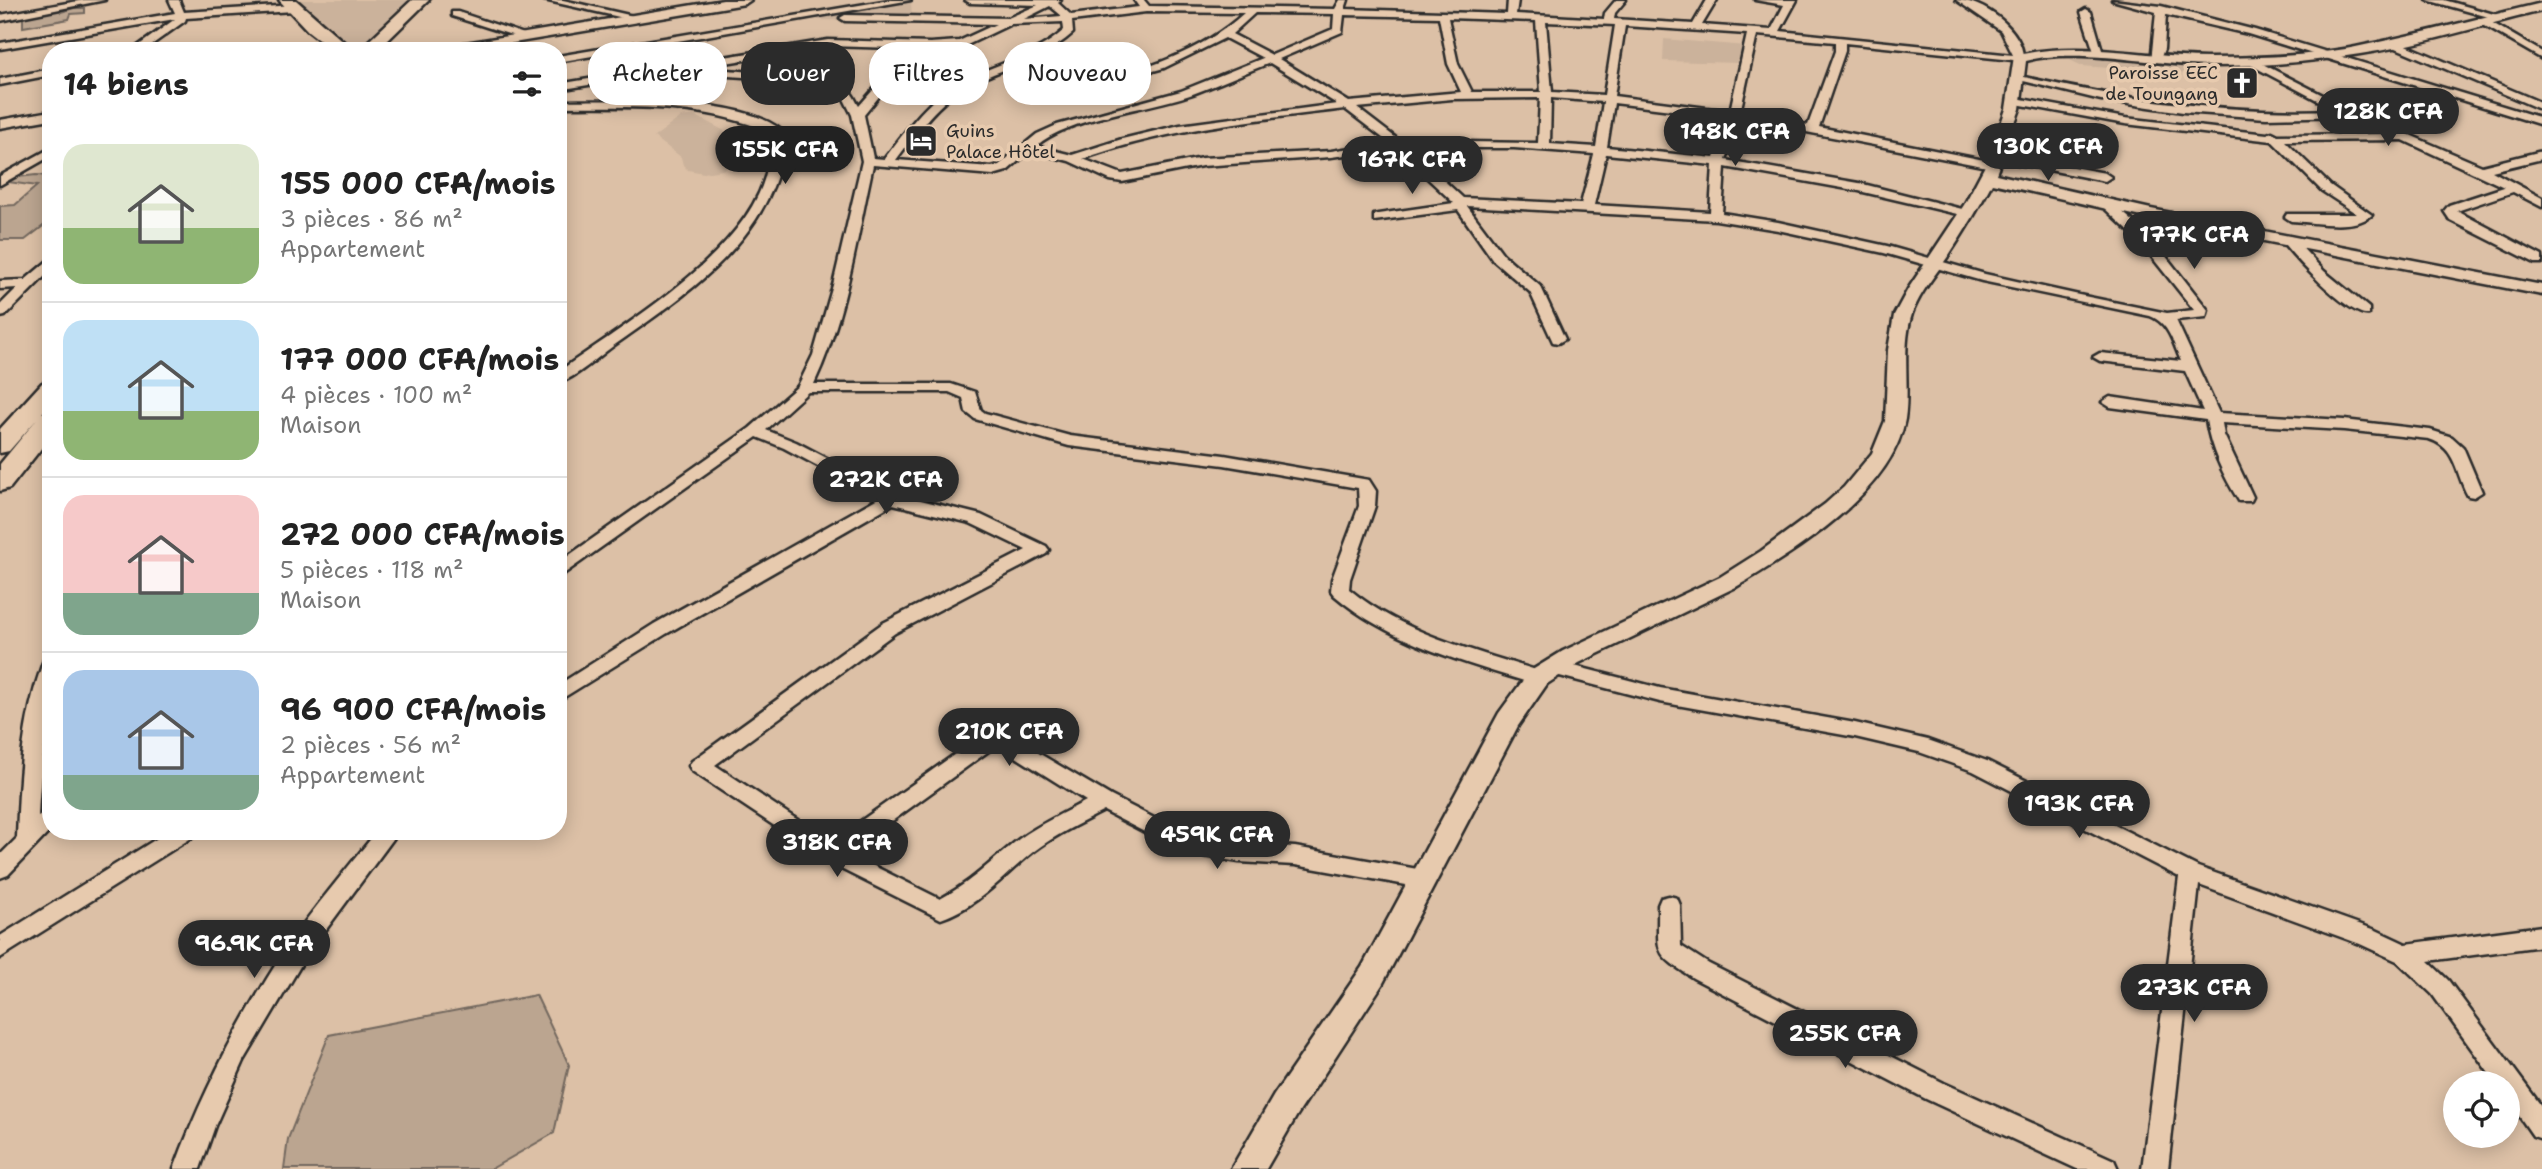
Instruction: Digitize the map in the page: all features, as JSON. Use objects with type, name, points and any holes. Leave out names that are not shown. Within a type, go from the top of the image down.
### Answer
[{"type":"highway","points":[[377,42],[421,0]]},
{"type":"highway","points":[[291,4],[335,42]]},
{"type":"highway","points":[[363,42],[384,36]]},
{"type":"highway","points":[[0,445],[42,398]]},
{"type":"highway","points":[[0,482],[42,430]]},
{"type":"street","points":[[0,18],[100,0]]},
{"type":"street","points":[[149,42],[180,21],[182,15],[174,0]]},
{"type":"street","points":[[549,0],[637,19]]},
{"type":"street","points":[[497,42],[637,19],[725,1],[745,0]]},
{"type":"street","points":[[567,57],[906,0]]},
{"type":"street","points":[[888,162],[927,115],[956,89],[976,78],[1021,63],[1061,40],[1069,31],[1063,10],[1053,1],[970,0]]},
{"type":"street","points":[[1139,0],[1146,9]]},
{"type":"street","points":[[1277,9],[1287,0]]},
{"type":"street","points":[[1399,13],[1408,0]]},
{"type":"street","points":[[1511,18],[1513,0]]},
{"type":"street","points":[[1587,206],[1601,150],[1609,99],[1614,23],[1610,13],[1621,0]]},
{"type":"street","points":[[1696,27],[1712,0]]},
{"type":"street","points":[[1760,0],[1791,1],[1774,33]]},
{"type":"street","points":[[1248,1169],[1285,1106],[1372,976],[1508,720],[1546,673],[1571,657],[1728,582],[1753,567],[1816,522],[1858,483],[1882,454],[1894,429],[1898,336],[1903,315],[1913,293],[1935,263],[1993,167],[2018,79],[2015,42],[2006,29],[1961,0]]},
{"type":"street","points":[[2117,0],[2161,9],[2327,55],[2542,122]]},
{"type":"street","points":[[2432,0],[2497,17]]},
{"type":"street","points":[[963,42],[975,39],[1053,1]]},
{"type":"street","points":[[0,46],[182,15],[291,4]]},
{"type":"street","points":[[817,15],[1007,22],[1222,5],[1254,9],[1342,5],[1399,13],[1696,27],[1840,39],[2128,103],[2253,115],[2350,113]]},
{"type":"street","points":[[868,161],[993,171],[1003,168],[1026,146],[1061,127],[1185,93],[1338,30],[1342,5]]},
{"type":"street","points":[[2018,79],[2037,54],[2100,55],[2155,60],[2251,61],[2327,55],[2393,43],[2542,7]]},
{"type":"street","points":[[1151,69],[1225,34],[1254,9]]},
{"type":"street","points":[[2155,60],[2159,49],[2161,9]]},
{"type":"street","points":[[2087,12],[2100,55]]},
{"type":"street","points":[[455,14],[528,37]]},
{"type":"street","points":[[1443,15],[1453,64],[1468,95]]},
{"type":"street","points":[[1541,19],[1547,95],[1544,101],[1545,146]]},
{"type":"street","points":[[2481,20],[2542,56]]},
{"type":"street","points":[[1716,216],[1719,162],[1734,116],[1753,31]]},
{"type":"street","points":[[1225,34],[1273,58],[1347,104],[1401,144],[1460,204],[1498,257],[1536,290],[1558,339]]},
{"type":"street","points":[[1811,130],[1840,51],[1840,39]]},
{"type":"street","points":[[727,59],[828,43],[869,44]]},
{"type":"street","points":[[2393,43],[2542,107]]},
{"type":"street","points":[[2251,61],[2350,113],[2481,170],[2542,202]]},
{"type":"street","points":[[567,566],[755,431],[804,388],[820,355],[840,285],[868,161],[858,115],[847,95],[831,87],[758,75],[727,73]]},
{"type":"street","points":[[0,82],[42,74]]},
{"type":"street","points":[[2018,79],[2125,121],[2275,138],[2402,137]]},
{"type":"street","points":[[567,86],[588,83]]},
{"type":"street","points":[[1073,159],[1102,147],[1152,133],[1205,123],[1347,104],[1468,95],[1547,95],[1609,99],[1734,116],[1993,167],[2105,177]]},
{"type":"street","points":[[858,115],[869,100]]},
{"type":"street","points":[[567,104],[719,110],[755,120],[775,130],[777,149],[774,168],[765,193],[741,232],[697,276],[657,309],[567,373]]},
{"type":"street","points":[[2253,115],[2326,188],[2366,215],[2348,219],[2291,217]]},
{"type":"street","points":[[0,124],[42,117]]},
{"type":"street","points":[[1026,146],[1073,159],[1122,178],[1202,162],[1331,154],[1401,144],[1545,146],[1601,150],[1719,162],[1859,187],[1966,214]]},
{"type":"street","points":[[0,181],[42,156]]},
{"type":"street","points":[[2481,170],[2536,157],[2542,164]]},
{"type":"street","points":[[1993,167],[2107,205],[2542,290]]},
{"type":"street","points":[[2515,188],[2449,211],[2454,217],[2540,260]]},
{"type":"street","points":[[1378,218],[1460,204],[1587,206],[1716,216],[1849,240],[2035,289],[2166,317],[2201,314],[2201,310],[2145,239],[2107,205]]},
{"type":"street","points":[[2287,240],[2319,274],[2364,311]]},
{"type":"street","points":[[0,313],[42,271]]},
{"type":"street","points":[[0,285],[29,284]]},
{"type":"street","points":[[2166,317],[2192,367],[2213,417],[2216,435],[2245,497]]},
{"type":"street","points":[[2100,357],[2192,367]]},
{"type":"street","points":[[804,388],[951,388],[970,395],[974,412],[979,416],[1056,438],[1100,446],[1224,460],[1363,484],[1368,491],[1367,506],[1339,591],[1351,603],[1428,641],[1546,673],[1855,730],[1922,745],[1980,766],[2190,873],[2368,937],[2405,954],[2440,987],[2542,1128]]},
{"type":"street","points":[[2110,402],[2213,417],[2344,425],[2430,435],[2447,440],[2455,447],[2474,492]]},
{"type":"street","points":[[755,431],[790,445],[891,498],[975,520],[1040,550],[889,628],[699,766],[728,780],[785,824],[832,853],[941,910],[975,891],[1026,846],[1059,824],[1104,802]]},
{"type":"street","points":[[567,688],[672,622],[891,498]]},
{"type":"street","points":[[27,839],[30,754],[42,688]]},
{"type":"street","points":[[832,853],[996,735],[1104,802],[1185,844],[1239,853],[1295,856],[1423,879]]},
{"type":"street","points":[[0,869],[42,825]]},
{"type":"street","points":[[0,948],[172,840]]},
{"type":"street","points":[[187,1169],[203,1124],[236,1054],[290,962],[382,840]]},
{"type":"street","points":[[2155,1169],[2190,873]]},
{"type":"street","points":[[1669,905],[1670,951],[1701,971],[1935,1091],[2105,1169]]},
{"type":"street","points":[[2405,954],[2542,936]]},
{"type":"shaded area","points":[[296,0],[413,0],[367,40],[339,42]]},
{"type":"shaded area","points":[[911,0],[912,22],[818,20],[816,16]]},
{"type":"shaded area","points":[[85,8],[85,13],[71,14],[69,19],[23,27],[23,17]]},
{"type":"shaded area","points":[[1664,39],[1746,46],[1741,63],[1663,61]]},
{"type":"shaded area","points":[[2076,56],[2198,66],[2205,75],[2082,66],[2068,59]]},
{"type":"shaded area","points":[[694,115],[736,137],[741,144],[736,150],[740,162],[722,170],[704,173],[688,170],[681,157],[654,137],[681,117]]},
{"type":"shaded area","points":[[42,175],[42,227],[25,240],[0,240],[0,206],[15,205],[37,186],[8,182],[18,177]]},
{"type":"shaded area","points":[[536,995],[569,1065],[554,1133],[491,1169],[284,1169],[288,1139],[329,1035]]},
{"type":"place","name":"Paroisse EEC de Toungang","points":[[2242,83]]},
{"type":"place","name":"Guins Palace Hôtel","points":[[921,141]]}]
